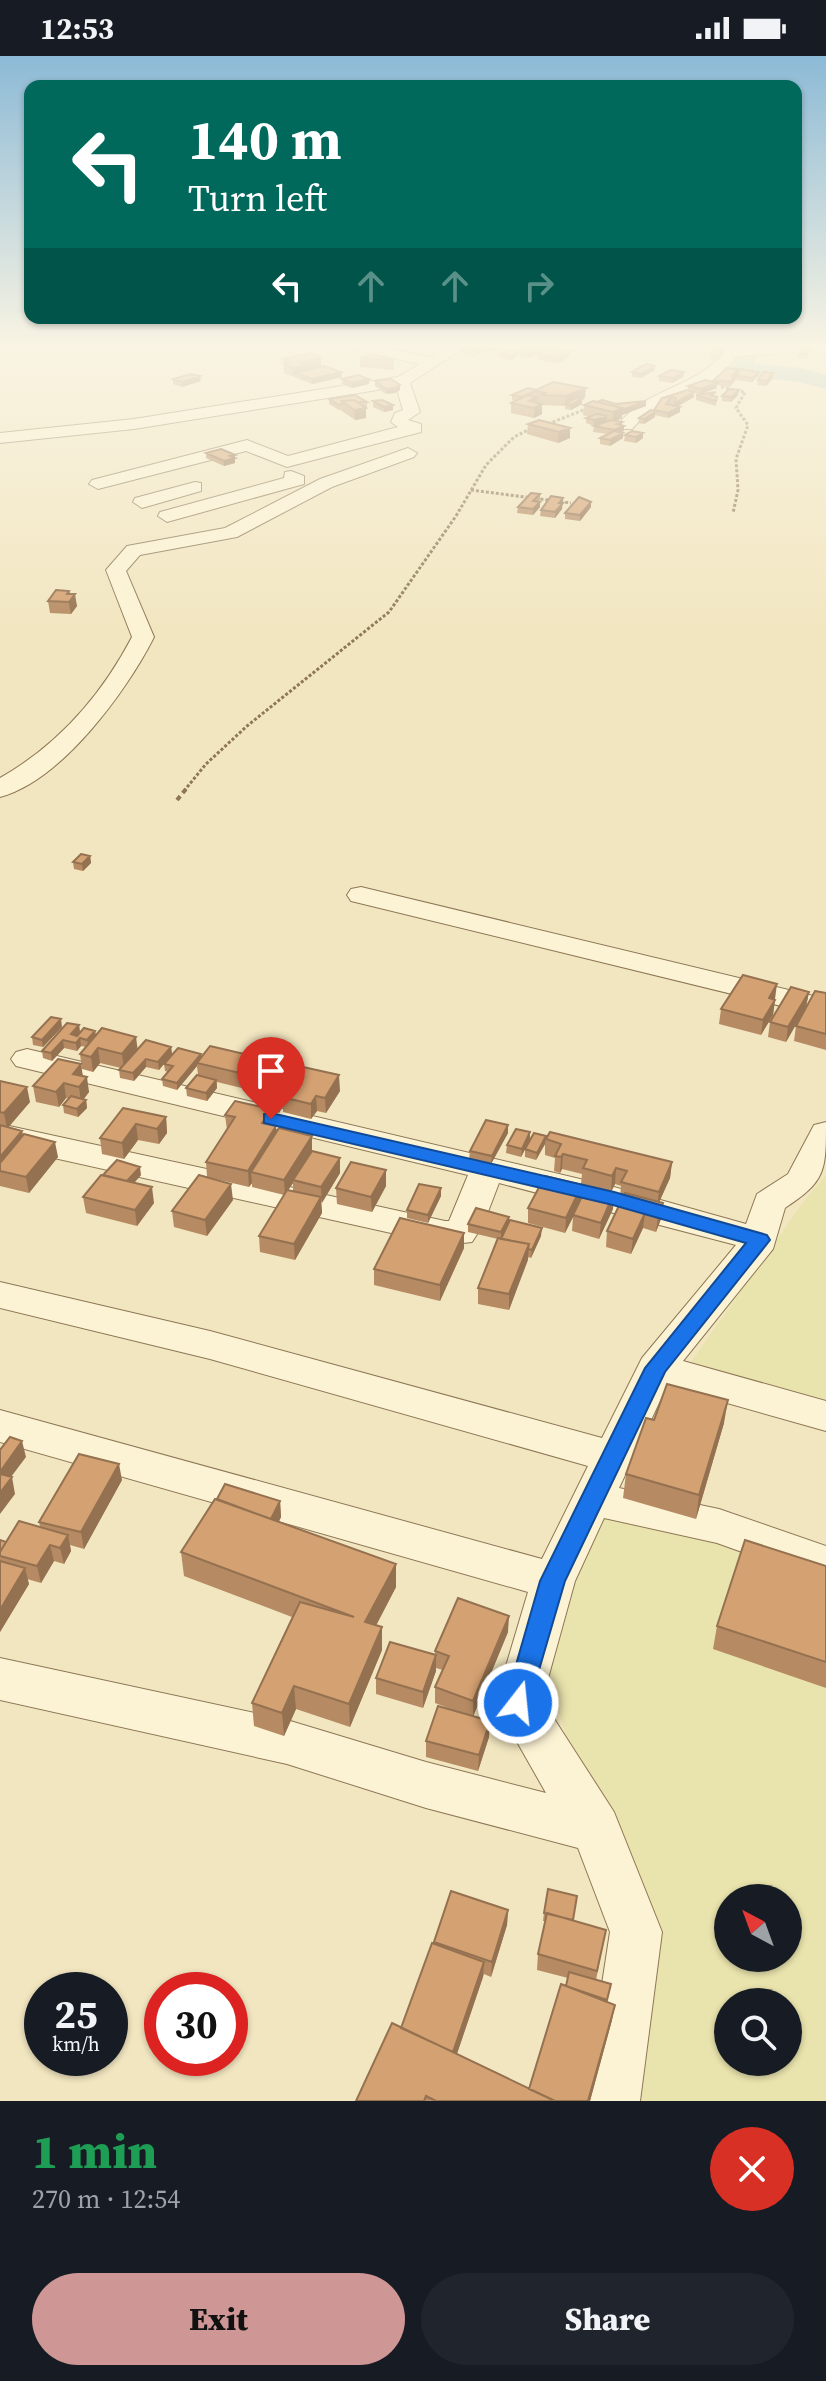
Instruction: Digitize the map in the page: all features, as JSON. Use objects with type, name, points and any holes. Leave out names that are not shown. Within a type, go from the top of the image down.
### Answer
[{"type":"street","points":[[271,467],[358,443]]},
{"type":"street","points":[[98,484],[247,445],[271,467],[298,480],[167,516]]},
{"type":"street","points":[[0,789],[25,776],[62,743],[129,668],[143,637],[116,570],[134,550],[230,533],[326,483],[408,453]]},
{"type":"street","points":[[142,502],[213,483]]},
{"type":"street","points":[[361,895],[826,1008]]},
{"type":"street","points":[[27,1059],[614,1199],[760,1240]]},
{"type":"street","points":[[612,2101],[636,1932],[596,1829],[518,1703],[553,1581],[656,1368],[760,1240],[769,1202],[802,1181],[826,1133]]},
{"type":"street","points":[[0,1135],[445,1233],[459,1233],[465,1225],[488,1168]]},
{"type":"street","points":[[0,1295],[210,1345],[612,1457]]},
{"type":"street","points":[[656,1368],[826,1416]]},
{"type":"street","points":[[0,1426],[553,1581]]},
{"type":"street","points":[[593,1499],[719,1526],[826,1564]]},
{"type":"street","points":[[0,1679],[287,1742],[426,1785],[596,1829]]},
{"type":"path","points":[[177,800],[206,764],[247,726],[389,612],[486,465],[509,443]]},
{"type":"path","points":[[733,513],[738,490],[736,459],[741,443]]},
{"type":"path","points":[[471,490],[571,503]]},
{"type":"shaded area","points":[[826,1175],[826,1416],[686,1369],[804,1201]]},
{"type":"shaded area","points":[[593,1499],[826,1564],[826,2101],[612,2101],[636,1932],[596,1829],[541,1657]]},
{"type":"building","points":[[221,449],[235,455],[230,456],[235,458],[224,461],[206,453]]},
{"type":"building","points":[[531,493],[540,494],[533,501],[540,502],[533,509],[518,507]]},
{"type":"building","points":[[551,496],[563,498],[559,503],[563,503],[555,512],[541,510]]},
{"type":"building","points":[[579,497],[591,502],[580,515],[565,513]]},
{"type":"building","points":[[56,590],[75,594],[69,602],[48,601]]},
{"type":"building","points":[[81,854],[90,856],[82,864],[73,862]]},
{"type":"building","points":[[743,975],[777,984],[769,998],[775,1000],[763,1020],[721,1009]]},
{"type":"building","points":[[791,987],[809,992],[788,1027],[770,1022]]},
{"type":"building","points":[[815,991],[826,993],[826,1034],[796,1026]]},
{"type":"building","points":[[51,1017],[61,1019],[42,1040],[32,1037]]},
{"type":"building","points":[[67,1023],[79,1025],[71,1034],[77,1036],[84,1028],[95,1031],[87,1040],[80,1038],[76,1043],[63,1040],[51,1053],[42,1051]]},
{"type":"building","points":[[102,1028],[136,1037],[122,1054],[98,1048],[91,1057],[80,1054]]},
{"type":"building","points":[[146,1040],[171,1047],[158,1062],[146,1059],[133,1073],[119,1070]]},
{"type":"building","points":[[210,1046],[270,1060],[257,1077],[197,1063]]},
{"type":"building","points":[[178,1048],[201,1054],[177,1083],[162,1079],[173,1066],[164,1064]]},
{"type":"building","points":[[58,1059],[81,1064],[73,1074],[87,1077],[79,1087],[64,1083],[56,1092],[33,1086]]},
{"type":"building","points":[[303,1067],[339,1075],[325,1098],[316,1096],[311,1104],[282,1097]]},
{"type":"building","points":[[276,1069],[298,1073],[278,1106],[263,1102],[272,1089],[265,1088]]},
{"type":"building","points":[[197,1075],[216,1080],[206,1093],[186,1088]]},
{"type":"building","points":[[0,1081],[27,1087],[4,1113],[0,1112]]},
{"type":"building","points":[[71,1096],[86,1100],[77,1109],[63,1105]]},
{"type":"building","points":[[235,1101],[271,1109],[262,1123],[276,1126],[248,1171],[206,1162],[235,1117],[225,1115]]},
{"type":"building","points":[[123,1108],[166,1117],[157,1129],[136,1124],[122,1143],[100,1138]]},
{"type":"building","points":[[486,1120],[508,1125],[492,1156],[470,1151]]},
{"type":"building","points":[[0,1125],[22,1131],[0,1157]]},
{"type":"building","points":[[279,1128],[312,1136],[284,1180],[251,1172]]},
{"type":"building","points":[[516,1129],[530,1132],[522,1149],[507,1145]]},
{"type":"building","points":[[550,1132],[672,1162],[659,1192],[621,1182],[627,1171],[616,1168],[612,1176],[583,1168],[587,1160],[563,1154],[561,1157],[555,1156],[561,1144],[546,1139]]},
{"type":"building","points":[[534,1133],[546,1136],[537,1153],[525,1149]]},
{"type":"building","points":[[24,1134],[55,1142],[26,1177],[0,1171],[0,1163]]},
{"type":"building","points":[[312,1151],[340,1158],[321,1187],[293,1180]]},
{"type":"building","points":[[117,1160],[140,1167],[127,1181],[103,1175]]},
{"type":"building","points":[[351,1162],[386,1170],[371,1197],[336,1188]]},
{"type":"building","points":[[101,1175],[152,1187],[135,1210],[83,1197]]},
{"type":"building","points":[[199,1175],[231,1184],[205,1220],[172,1211]]},
{"type":"building","points":[[545,1176],[582,1185],[566,1218],[528,1208]]},
{"type":"building","points":[[419,1184],[441,1188],[428,1215],[407,1210]]},
{"type":"building","points":[[587,1186],[614,1193],[601,1223],[573,1215]]},
{"type":"building","points":[[287,1190],[321,1197],[294,1244],[259,1236]]},
{"type":"building","points":[[625,1193],[663,1203],[658,1216],[645,1213],[633,1239],[607,1231]]},
{"type":"building","points":[[476,1208],[509,1217],[501,1232],[468,1224]]},
{"type":"building","points":[[400,1218],[464,1233],[440,1285],[374,1269]]},
{"type":"building","points":[[510,1220],[542,1228],[532,1250],[528,1249],[529,1244],[501,1239]]},
{"type":"building","points":[[498,1238],[529,1244],[509,1294],[478,1288]]},
{"type":"building","points":[[667,1384],[728,1400],[699,1495],[626,1474],[646,1418],[654,1420]]},
{"type":"building","points":[[10,1437],[22,1441],[0,1472],[0,1450]]},
{"type":"building","points":[[79,1454],[119,1464],[81,1532],[39,1522]]},
{"type":"building","points":[[0,1474],[12,1477],[0,1493]]},
{"type":"building","points":[[225,1484],[280,1501],[271,1519],[217,1499]]},
{"type":"building","points":[[215,1499],[396,1564],[365,1622],[382,1627],[349,1704],[294,1686],[282,1713],[252,1703],[300,1602],[354,1617],[181,1552]]},
{"type":"building","points":[[19,1521],[68,1535],[60,1548],[50,1545],[37,1566],[0,1556]]},
{"type":"building","points":[[745,1540],[826,1566],[826,1662],[717,1626]]},
{"type":"building","points":[[0,1561],[25,1568],[0,1610]]},
{"type":"building","points":[[458,1598],[509,1616],[473,1701],[435,1687],[449,1656],[435,1651]]},
{"type":"building","points":[[390,1642],[436,1655],[423,1692],[376,1678]]},
{"type":"building","points":[[438,1706],[490,1721],[479,1755],[426,1741]]},
{"type":"building","points":[[548,1889],[577,1896],[573,1920],[544,1913]]},
{"type":"building","points":[[451,1891],[508,1910],[492,1962],[434,1942]]},
{"type":"building","points":[[547,1913],[606,1930],[597,1971],[538,1954]]},
{"type":"building","points":[[432,1943],[484,1962],[453,2052],[401,2028]]},
{"type":"building","points":[[569,1972],[611,1984],[607,2000],[566,1986]]},
{"type":"building","points":[[561,1984],[615,2005],[588,2101],[555,2101],[529,2089]]},
{"type":"building","points":[[392,2023],[555,2101],[436,2101],[426,2096],[424,2101],[356,2101]]},
{"type":"route","points":[[271,1119],[614,1199],[760,1240],[656,1368],[553,1581],[518,1703]]}]
